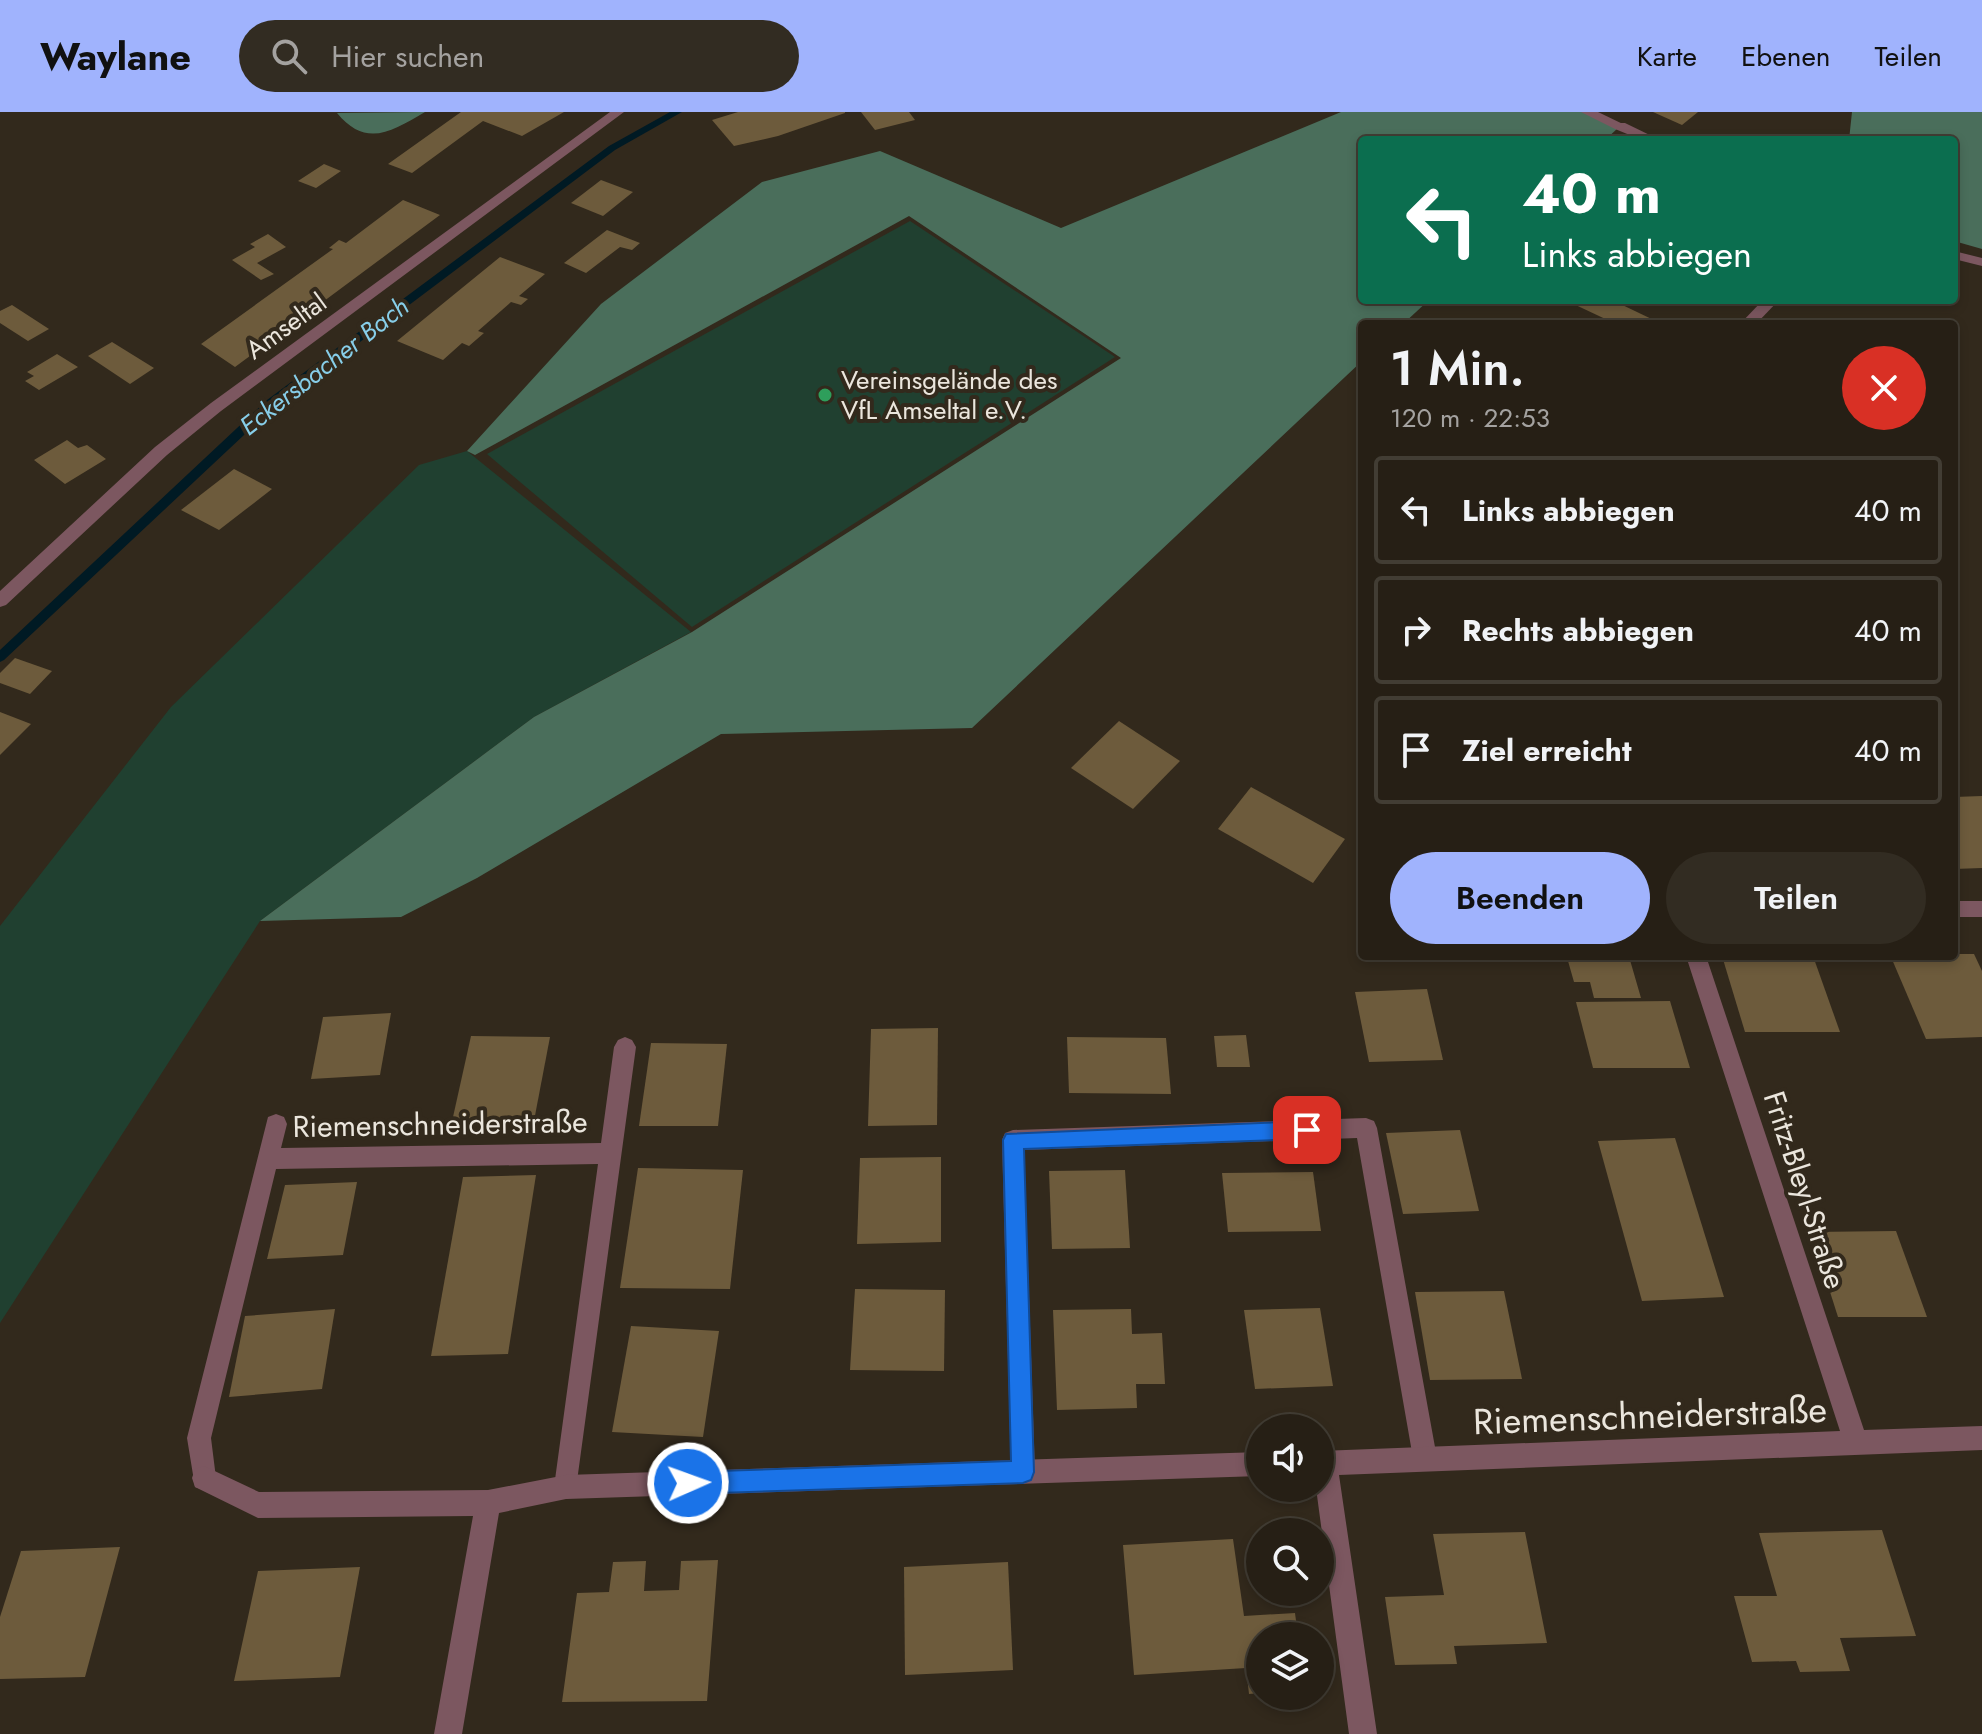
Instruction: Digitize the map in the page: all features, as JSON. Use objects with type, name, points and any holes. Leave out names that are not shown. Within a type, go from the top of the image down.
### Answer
[{"type":"street","name":"Amseltal","points":[[0,601],[161,451],[618,112]]},
{"type":"street","points":[[1587,112],[1644,136]]},
{"type":"street","points":[[1958,256],[1982,262]]},
{"type":"street","points":[[1751,320],[1768,304]]},
{"type":"street","points":[[1958,909],[1982,909]]},
{"type":"street","name":"Fritz-Bleyl-Straße","points":[[1697,960],[1856,1443]]},
{"type":"street","name":"Riemenschneiderstraße","points":[[566,1487],[625,1047]]},
{"type":"street","name":"Riemenschneiderstraße","points":[[276,1124],[199,1438],[204,1478],[258,1505],[488,1503],[566,1487],[1246,1464]]},
{"type":"street","points":[[1023,1472],[1013,1140],[1366,1128],[1425,1458]]},
{"type":"street","name":"Riemenschneiderstraße","points":[[269,1159],[612,1153]]},
{"type":"street","name":"Riemenschneiderstraße","points":[[1334,1462],[1982,1438]]},
{"type":"street","points":[[1328,1502],[1363,1734]]},
{"type":"street","points":[[448,1734],[488,1503]]},
{"type":"green space","points":[[425,112],[401,126],[379,133],[358,130],[337,113]]},
{"type":"green space","points":[[1341,112],[1596,112],[1618,128],[1609,136],[1358,136],[1358,304],[1425,304],[1407,320],[1358,320],[1358,365],[972,728],[721,734],[477,878],[401,917],[260,921],[534,717],[692,632],[1121,358],[909,216],[475,455],[467,451],[601,304],[762,182],[880,151],[1061,228]]},
{"type":"green space","points":[[1852,112],[1982,112],[1982,249],[1958,242],[1958,136],[1849,136]]},
{"type":"green space","name":"Vereinsgelände des VfL Amseltal e.V.","points":[[910,221],[1115,357],[692,627],[487,454]]},
{"type":"green space","points":[[467,451],[691,632],[534,717],[260,921],[0,1323],[0,926],[171,707],[419,465]]},
{"type":"building","points":[[461,112],[564,112],[522,136],[483,121],[412,173],[388,164]]},
{"type":"building","points":[[738,112],[845,113],[778,136],[734,146],[712,120]]},
{"type":"building","points":[[861,112],[909,112],[915,120],[875,130]]},
{"type":"building","points":[[1653,112],[1698,112],[1682,125]]},
{"type":"building","points":[[324,164],[341,171],[316,188],[298,181]]},
{"type":"building","points":[[601,180],[633,192],[603,216],[571,203]]},
{"type":"building","points":[[403,200],[440,215],[235,367],[201,344],[333,249],[329,248],[339,240],[346,243]]},
{"type":"building","points":[[607,230],[640,243],[632,250],[620,247],[586,273],[564,263]]},
{"type":"building","points":[[268,234],[286,247],[257,263],[274,274],[261,280],[232,260],[255,247],[250,244]]},
{"type":"building","points":[[500,257],[545,274],[519,296],[528,299],[521,305],[511,302],[478,331],[484,333],[469,346],[462,343],[443,360],[397,341]]},
{"type":"building","points":[[1574,304],[1620,304],[1654,320],[1608,320]]},
{"type":"building","points":[[12,305],[49,329],[28,341],[0,323],[0,311]]},
{"type":"building","points":[[112,342],[154,368],[130,384],[88,356]]},
{"type":"building","points":[[57,354],[78,367],[39,390],[25,381],[34,376],[27,372]]},
{"type":"building","points":[[67,440],[78,448],[87,445],[106,459],[65,484],[34,460]]},
{"type":"building","points":[[234,469],[272,489],[219,530],[181,510]]},
{"type":"building","points":[[15,658],[52,671],[30,694],[0,683],[0,673]]},
{"type":"building","points":[[0,712],[31,724],[0,755]]},
{"type":"building","points":[[1119,721],[1180,761],[1133,809],[1071,768]]},
{"type":"building","points":[[1251,787],[1345,839],[1313,883],[1218,829]]},
{"type":"building","points":[[1982,796],[1982,868],[1958,869],[1958,797]]},
{"type":"building","points":[[1958,954],[1974,954],[1982,971],[1982,1037],[1926,1039],[1892,960],[1958,960]]},
{"type":"building","points":[[1630,960],[1641,998],[1594,998],[1590,982],[1574,982],[1568,961]]},
{"type":"building","points":[[1723,960],[1814,960],[1840,1032],[1745,1032]]},
{"type":"building","points":[[1427,989],[1443,1060],[1369,1062],[1355,992]]},
{"type":"building","points":[[1670,1001],[1690,1068],[1593,1068],[1576,1002]]},
{"type":"building","points":[[391,1013],[380,1075],[311,1079],[323,1017]]},
{"type":"building","points":[[938,1028],[937,1125],[868,1126],[871,1029]]},
{"type":"building","points":[[1246,1035],[1250,1067],[1217,1067],[1214,1036]]},
{"type":"building","points":[[471,1036],[550,1037],[533,1126],[451,1126]]},
{"type":"building","points":[[1067,1037],[1166,1038],[1171,1094],[1069,1093]]},
{"type":"building","points":[[651,1043],[727,1044],[718,1126],[639,1126]]},
{"type":"building","points":[[1460,1130],[1479,1211],[1403,1214],[1386,1133]]},
{"type":"building","points":[[1675,1138],[1724,1297],[1642,1301],[1598,1141]]},
{"type":"building","points":[[941,1157],[941,1242],[857,1244],[860,1158]]},
{"type":"building","points":[[638,1168],[743,1170],[730,1289],[620,1288]]},
{"type":"building","points":[[1125,1170],[1130,1248],[1052,1249],[1049,1171]]},
{"type":"building","points":[[1313,1172],[1321,1231],[1228,1232],[1222,1173]]},
{"type":"building","points":[[536,1175],[508,1354],[431,1356],[463,1177]]},
{"type":"building","points":[[357,1182],[343,1255],[267,1259],[285,1185]]},
{"type":"building","points":[[1896,1231],[1927,1317],[1838,1317],[1811,1232]]},
{"type":"building","points":[[855,1289],[945,1290],[944,1371],[850,1370]]},
{"type":"building","points":[[1504,1291],[1522,1379],[1430,1380],[1415,1292]]},
{"type":"building","points":[[1320,1308],[1333,1386],[1255,1389],[1244,1310]]},
{"type":"building","points":[[335,1309],[322,1389],[229,1397],[245,1316]]},
{"type":"building","points":[[1131,1309],[1132,1334],[1162,1333],[1165,1384],[1136,1384],[1137,1408],[1057,1410],[1053,1310]]},
{"type":"building","points":[[631,1326],[719,1331],[703,1437],[612,1432]]},
{"type":"building","points":[[1882,1530],[1916,1636],[1840,1638],[1850,1671],[1800,1672],[1796,1661],[1752,1662],[1734,1596],[1777,1596],[1759,1533]]},
{"type":"building","points":[[1525,1532],[1547,1643],[1454,1646],[1457,1664],[1395,1665],[1385,1597],[1444,1595],[1433,1534]]},
{"type":"building","points":[[1233,1539],[1244,1616],[1295,1613],[1296,1622],[1246,1622],[1246,1668],[1134,1675],[1123,1545]]},
{"type":"building","points":[[120,1547],[85,1677],[0,1679],[0,1617],[21,1551]]},
{"type":"building","points":[[718,1560],[707,1701],[562,1702],[577,1593],[609,1592],[613,1562],[646,1561],[644,1591],[679,1590],[681,1561]]},
{"type":"building","points":[[1008,1562],[1013,1670],[905,1675],[904,1567]]},
{"type":"building","points":[[360,1567],[340,1677],[234,1681],[258,1571]]},
{"type":"waterway","name":"Eckersbacher Bach","points":[[0,657],[271,403],[612,148],[677,112]]},
{"type":"place","name":"Vereinsgelände des VfL Amseltal e.V.","points":[[825,395]]},
{"type":"route","points":[[688,1483],[1023,1472],[1013,1140],[1307,1130]]}]
